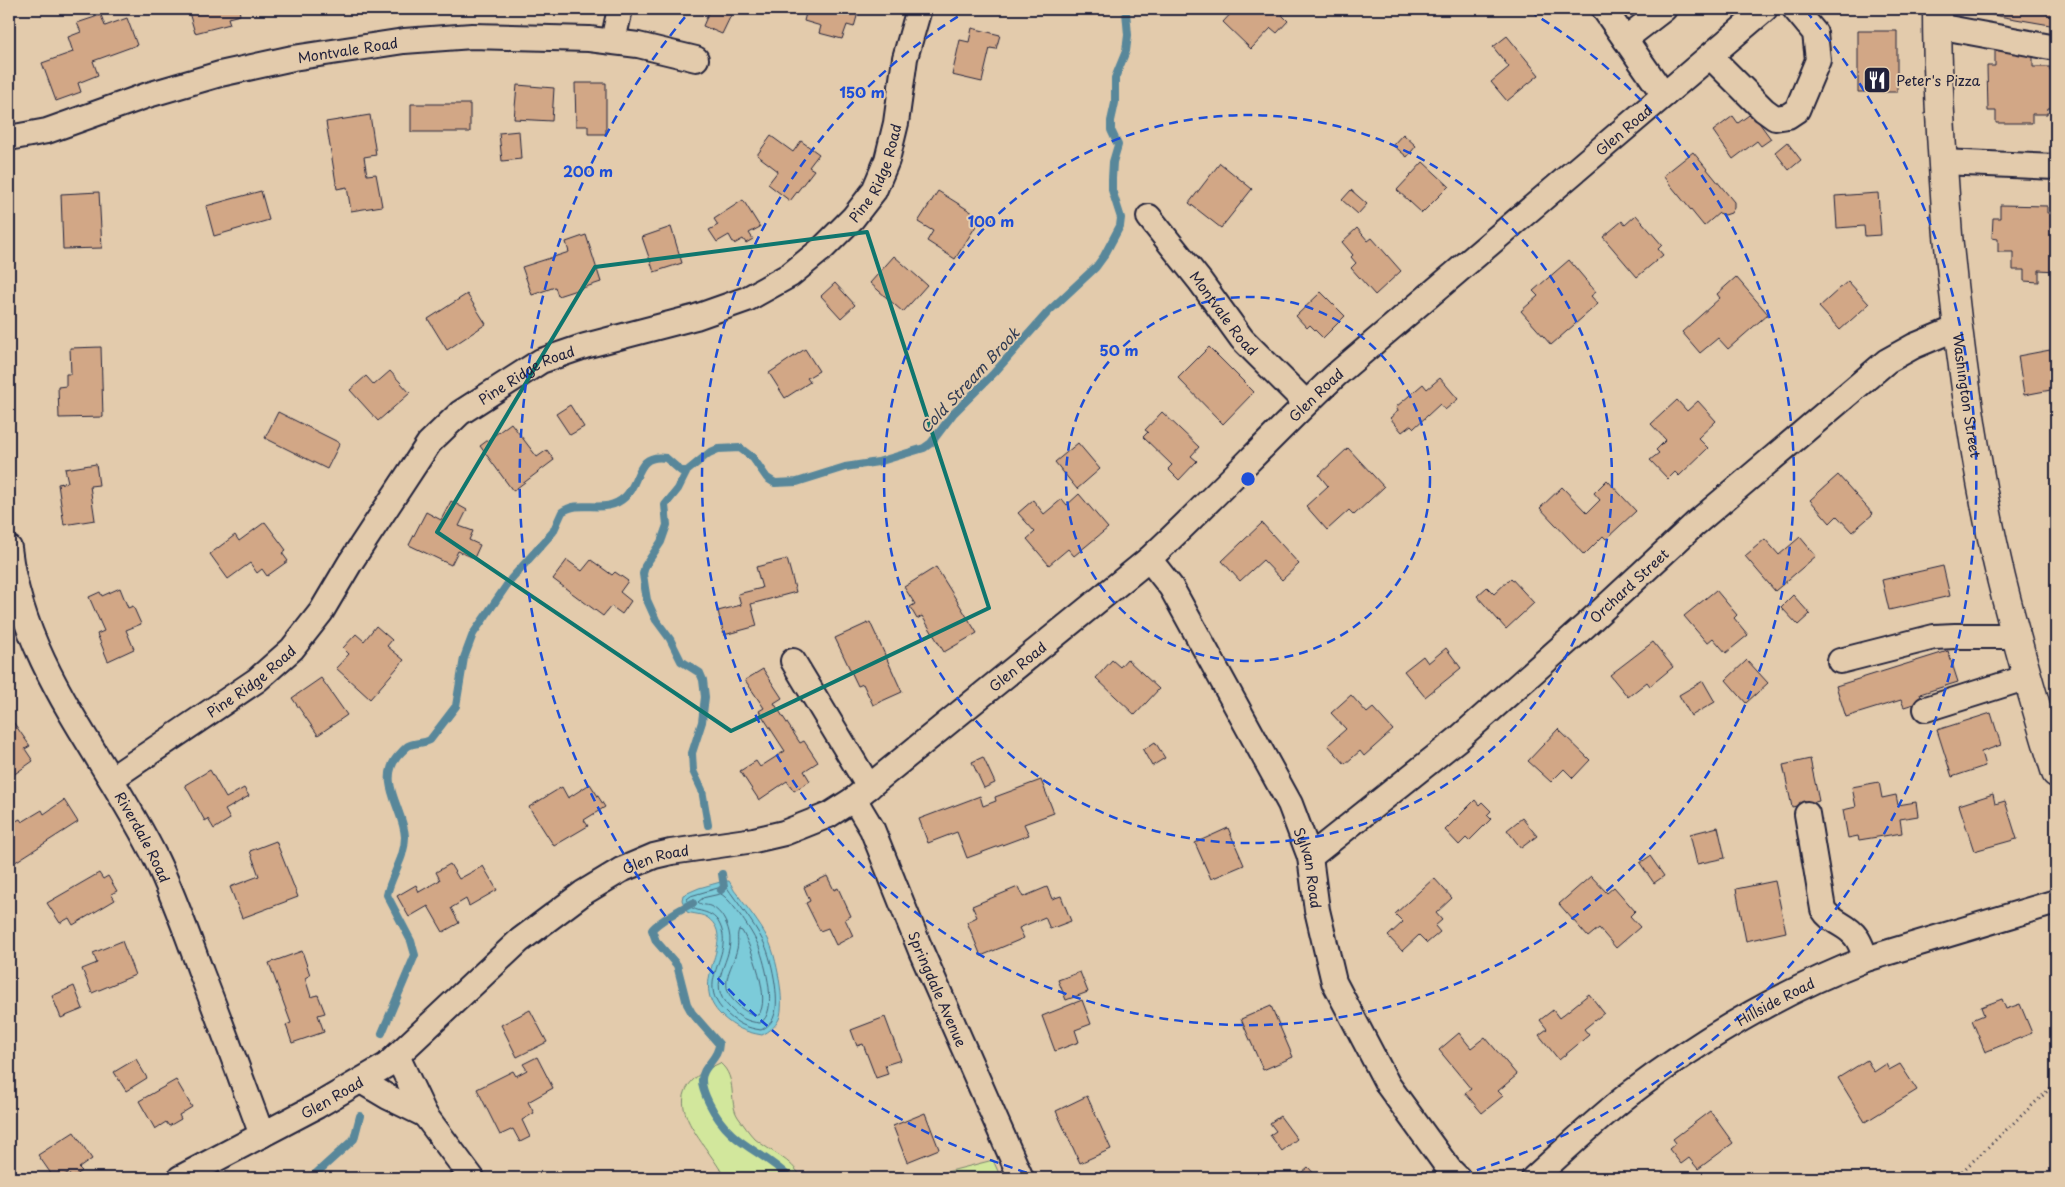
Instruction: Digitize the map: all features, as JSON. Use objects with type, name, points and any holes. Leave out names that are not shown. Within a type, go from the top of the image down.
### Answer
[{"type":"main road","name":"Washington Street","points":[[1937,18],[1942,162],[1957,328],[1986,509],[2016,636],[2055,765]]},
{"type":"street","points":[[613,41],[620,9]]},
{"type":"street","name":"Pine Ridge Road","points":[[111,779],[257,680],[292,649],[321,612],[429,443],[460,413],[541,361],[585,346],[696,318],[747,299],[790,275],[823,248],[852,218],[874,190],[887,160],[896,123],[905,58],[919,9]]},
{"type":"street","points":[[1604,9],[1664,95]]},
{"type":"street","points":[[1625,40],[1664,9]]},
{"type":"street","name":"Glen Road","points":[[180,1178],[220,1168],[262,1135],[361,1081],[397,1056],[519,941],[577,897],[621,870],[654,856],[671,852],[754,840],[784,833],[829,815],[862,793],[942,726],[1104,598],[1149,559],[1192,519],[1306,403],[1338,374],[1766,9]]},
{"type":"street","points":[[1710,56],[1764,110],[1775,118],[1788,116],[1797,110],[1818,60],[1815,33],[1795,9]]},
{"type":"street","points":[[1937,18],[2056,48]]},
{"type":"street","name":"Montvale Road","points":[[9,138],[47,131],[110,107],[184,83],[330,52],[404,41],[472,36],[507,36],[613,41],[696,59]]},
{"type":"street","points":[[1942,162],[2056,167]]},
{"type":"street","name":"Montvale Road","points":[[1149,217],[1200,281],[1242,339],[1306,403]]},
{"type":"street","name":"Orchard Street","points":[[1310,857],[1458,739],[1585,626],[1695,524],[1887,361],[1914,346],[1957,328]]},
{"type":"street","name":"Riverdale Road","points":[[9,548],[14,580],[45,669],[68,711],[136,820],[176,904],[262,1135]]},
{"type":"street","name":"Sylvan Road","points":[[1149,559],[1172,587],[1290,804],[1310,857],[1317,910],[1334,982],[1388,1085],[1449,1169],[1458,1178]]},
{"type":"street","points":[[1840,661],[1934,638],[2016,636]]},
{"type":"street","name":"Springdale Avenue","points":[[793,661],[862,793],[872,829],[921,952],[1021,1178]]},
{"type":"street","points":[[1926,709],[2028,677]]},
{"type":"street","points":[[1807,814],[1823,909],[1828,916],[1850,930],[1856,937],[1866,959]]},
{"type":"street","name":"Hillside Road","points":[[1534,1178],[1629,1095],[1694,1050],[1781,997],[1866,959],[2056,902]]},
{"type":"street","points":[[397,1056],[425,1114],[472,1178]]},
{"type":"street","points":[[361,1081],[388,1097],[425,1114]]},
{"type":"path","points":[[1955,1178],[2056,1083]]},
{"type":"highlighted area","points":[[867,232],[989,608],[731,731],[437,532],[595,267]]},
{"type":"green space","points":[[720,1063],[726,1069],[729,1076],[735,1111],[738,1117],[755,1139],[792,1165],[802,1178],[725,1178],[694,1131],[686,1116],[683,1102],[687,1088],[698,1075]]},
{"type":"green space","points":[[993,1160],[1001,1178],[923,1178]]},
{"type":"water","points":[[729,881],[734,891],[765,933],[777,967],[781,991],[781,1012],[776,1024],[762,1035],[745,1031],[731,1024],[712,1003],[709,976],[718,939],[716,928],[708,918],[687,912],[682,900],[683,895]]},
{"type":"building","points":[[188,9],[239,9],[240,15],[228,18],[230,24],[195,33]]},
{"type":"building","points":[[701,9],[734,9],[722,34],[703,26],[709,12]]},
{"type":"building","points":[[807,9],[859,9],[854,27],[847,25],[842,39],[819,33],[821,26],[804,21]]},
{"type":"building","points":[[1235,9],[1289,9],[1282,15],[1288,21],[1277,33],[1271,28],[1251,49],[1223,22]]},
{"type":"building","points":[[1981,9],[2056,9],[2056,26],[1981,13]]},
{"type":"building","points":[[101,15],[105,26],[127,18],[137,45],[93,61],[98,75],[78,83],[81,92],[56,101],[42,63],[73,52],[68,37],[81,32],[77,23]]},
{"type":"building","points":[[972,28],[1000,35],[996,49],[990,48],[982,82],[952,75],[960,40],[969,42]]},
{"type":"building","points":[[1858,31],[1897,31],[1897,92],[1858,92]]},
{"type":"building","points":[[1507,36],[1539,75],[1507,101],[1491,82],[1509,67],[1493,47]]},
{"type":"building","points":[[1995,46],[2033,46],[2033,67],[2050,67],[2050,71],[2056,71],[2055,108],[2048,108],[2047,114],[2032,114],[2032,123],[1996,123],[1996,111],[1988,111],[1987,66],[1995,66]]},
{"type":"building","points":[[575,83],[606,83],[606,134],[588,134],[588,126],[576,126]]},
{"type":"building","points":[[517,85],[554,88],[552,121],[514,119]]},
{"type":"building","points":[[411,104],[470,104],[470,132],[411,132]]},
{"type":"building","points":[[1752,113],[1771,139],[1761,146],[1757,141],[1733,159],[1713,131],[1733,116],[1738,123]]},
{"type":"building","points":[[370,115],[376,155],[364,157],[367,175],[376,174],[382,206],[351,211],[347,187],[337,189],[326,122]]},
{"type":"building","points":[[519,131],[521,159],[502,161],[499,133]]},
{"type":"building","points":[[1403,134],[1416,146],[1407,157],[1393,145]]},
{"type":"building","points":[[771,136],[793,152],[801,141],[819,154],[809,167],[814,170],[790,201],[768,184],[778,171],[757,155]]},
{"type":"building","points":[[1787,142],[1801,160],[1789,170],[1775,152]]},
{"type":"building","points":[[1693,152],[1734,202],[1734,208],[1731,213],[1725,215],[1719,213],[1704,226],[1663,176]]},
{"type":"building","points":[[1423,162],[1449,186],[1422,213],[1397,190]]},
{"type":"building","points":[[1220,163],[1252,189],[1221,228],[1189,203]]},
{"type":"building","points":[[1351,190],[1367,204],[1358,214],[1342,200]]},
{"type":"building","points":[[261,191],[269,220],[214,236],[206,206]]},
{"type":"building","points":[[938,191],[981,218],[955,259],[927,241],[933,231],[918,222]]},
{"type":"building","points":[[99,192],[102,248],[63,249],[61,194]]},
{"type":"building","points":[[1878,193],[1881,235],[1865,236],[1864,226],[1837,228],[1835,196]]},
{"type":"building","points":[[743,200],[760,227],[749,233],[753,239],[746,243],[743,239],[734,244],[729,235],[717,242],[709,230],[718,225],[714,219]]},
{"type":"building","points":[[2000,205],[2047,206],[2047,213],[2056,213],[2056,271],[2039,270],[2039,282],[2024,281],[2024,270],[2013,270],[2013,252],[1998,252],[1998,239],[1992,238],[1993,218],[2000,218]]},
{"type":"building","points":[[1636,215],[1662,245],[1658,249],[1663,255],[1637,277],[1603,237],[1622,221],[1625,225]]},
{"type":"building","points":[[671,227],[682,263],[654,272],[642,237]]},
{"type":"building","points":[[1357,228],[1368,241],[1372,238],[1401,271],[1375,295],[1351,268],[1356,263],[1351,257],[1353,255],[1342,242]]},
{"type":"building","points":[[586,235],[601,282],[558,296],[555,287],[532,295],[522,267],[569,252],[566,242]]},
{"type":"building","points":[[894,256],[927,285],[903,312],[870,283]]},
{"type":"building","points":[[1569,260],[1596,292],[1591,296],[1598,304],[1551,345],[1521,311],[1538,296],[1533,291]]},
{"type":"building","points":[[1736,277],[1768,314],[1728,349],[1718,338],[1700,353],[1682,332],[1720,298],[1717,294]]},
{"type":"building","points":[[1848,281],[1869,304],[1840,330],[1819,307]]},
{"type":"building","points":[[835,283],[855,305],[841,318],[821,296]]},
{"type":"building","points":[[1321,292],[1345,316],[1323,338],[1310,325],[1307,328],[1296,316]]},
{"type":"building","points":[[467,294],[486,324],[447,350],[428,319]]},
{"type":"building","points":[[101,347],[103,417],[59,418],[58,387],[66,386],[66,374],[71,374],[70,348]]},
{"type":"building","points":[[1209,347],[1254,392],[1223,424],[1178,378]]},
{"type":"building","points":[[805,349],[819,371],[807,378],[810,382],[785,398],[769,373]]},
{"type":"building","points":[[2050,350],[2056,389],[2024,395],[2018,356]]},
{"type":"building","points":[[390,371],[410,393],[378,421],[350,390],[366,376],[374,385]]},
{"type":"building","points":[[1440,378],[1458,399],[1445,410],[1440,404],[1414,428],[1411,425],[1402,432],[1390,418],[1398,411],[1396,407],[1423,384],[1427,389]]},
{"type":"building","points":[[1677,400],[1687,411],[1698,401],[1716,421],[1698,438],[1708,448],[1679,476],[1675,472],[1668,479],[1650,460],[1659,453],[1656,450],[1666,440],[1651,424]]},
{"type":"building","points":[[570,405],[584,427],[570,435],[556,414]]},
{"type":"building","points":[[278,412],[340,443],[327,469],[265,438]]},
{"type":"building","points":[[1162,412],[1199,447],[1191,456],[1197,461],[1179,480],[1168,469],[1172,465],[1143,437],[1148,432],[1145,430]]},
{"type":"building","points":[[511,423],[537,457],[547,450],[554,460],[513,491],[480,446]]},
{"type":"building","points":[[1078,443],[1100,469],[1077,489],[1055,462]]},
{"type":"building","points":[[1348,448],[1384,487],[1354,515],[1349,510],[1327,530],[1306,506],[1328,486],[1319,475]]},
{"type":"building","points":[[96,464],[99,485],[90,486],[95,520],[64,525],[58,484],[68,482],[65,469]]},
{"type":"building","points":[[1838,475],[1873,514],[1852,532],[1837,516],[1830,523],[1810,500]]},
{"type":"building","points":[[1607,480],[1636,511],[1606,539],[1603,536],[1584,555],[1540,508],[1562,487],[1587,513],[1600,500],[1594,493]]},
{"type":"building","points":[[1079,494],[1108,528],[1074,556],[1068,549],[1049,565],[1027,539],[1035,532],[1018,513],[1033,500],[1044,514],[1062,499],[1067,505]]},
{"type":"building","points":[[451,501],[467,510],[459,526],[473,531],[469,540],[480,545],[474,558],[458,551],[451,565],[409,545],[426,512],[441,520]]},
{"type":"building","points":[[265,522],[286,550],[282,553],[288,561],[267,576],[262,569],[257,573],[250,563],[228,579],[210,554],[235,535],[239,541]]},
{"type":"building","points":[[1262,523],[1299,564],[1282,580],[1263,560],[1240,581],[1222,561]]},
{"type":"building","points":[[1800,537],[1816,556],[1775,591],[1745,556],[1765,539],[1779,555]]},
{"type":"building","points":[[787,559],[796,592],[751,604],[757,626],[724,635],[718,611],[741,605],[738,594],[762,588],[756,567]]},
{"type":"building","points":[[567,560],[582,571],[591,560],[612,575],[615,572],[628,581],[620,592],[631,601],[622,614],[611,606],[603,616],[553,579]]},
{"type":"building","points":[[1943,566],[1950,596],[1889,610],[1882,580]]},
{"type":"building","points":[[936,567],[977,633],[944,652],[922,616],[917,619],[910,607],[915,604],[904,587]]},
{"type":"building","points":[[1511,578],[1534,603],[1506,629],[1477,596],[1487,587],[1494,594]]},
{"type":"building","points":[[120,588],[128,608],[133,606],[141,624],[126,630],[134,649],[108,661],[97,634],[104,631],[89,597],[100,592],[102,596]]},
{"type":"building","points":[[1716,590],[1737,615],[1734,618],[1748,635],[1726,653],[1713,638],[1707,643],[1684,616]]},
{"type":"building","points":[[1793,595],[1810,614],[1798,625],[1781,607]]},
{"type":"building","points":[[870,622],[902,692],[873,705],[863,684],[858,686],[835,638]]},
{"type":"building","points":[[376,626],[392,640],[387,646],[404,660],[370,699],[336,668],[349,654],[343,648],[356,634],[364,641]]},
{"type":"building","points":[[1653,642],[1673,667],[1650,686],[1647,682],[1628,697],[1610,675]]},
{"type":"building","points":[[1446,648],[1461,668],[1425,697],[1404,671],[1423,656],[1428,663]]},
{"type":"building","points":[[1948,651],[1958,682],[1920,694],[1923,701],[1904,707],[1901,700],[1846,717],[1836,686]]},
{"type":"building","points":[[1127,659],[1159,689],[1135,715],[1096,678],[1112,660],[1120,667]]},
{"type":"building","points":[[1747,660],[1768,683],[1746,703],[1726,680]]},
{"type":"building","points":[[763,669],[782,698],[774,703],[800,743],[804,741],[818,762],[804,771],[810,781],[794,791],[787,781],[759,800],[740,771],[756,761],[760,767],[785,751],[759,711],[764,708],[745,680]]},
{"type":"building","points":[[321,678],[347,715],[318,735],[292,698]]},
{"type":"building","points":[[1703,681],[1715,702],[1691,716],[1679,695]]},
{"type":"building","points":[[1351,695],[1367,713],[1373,708],[1393,730],[1364,756],[1360,751],[1345,764],[1328,745],[1346,729],[1331,713]]},
{"type":"building","points":[[1991,713],[2001,745],[1981,752],[1985,766],[1952,777],[1937,730]]},
{"type":"building","points":[[9,716],[30,746],[25,749],[33,761],[9,778]]},
{"type":"building","points":[[1558,729],[1590,760],[1573,778],[1564,769],[1551,782],[1528,761]]},
{"type":"building","points":[[1155,742],[1165,758],[1152,766],[1143,750]]},
{"type":"building","points":[[983,757],[995,783],[984,788],[972,762]]},
{"type":"building","points":[[1810,759],[1819,801],[1792,807],[1783,765]]},
{"type":"building","points":[[210,770],[226,798],[244,788],[249,796],[225,810],[230,819],[214,829],[208,819],[205,821],[185,785]]},
{"type":"building","points":[[1041,780],[1054,813],[1024,824],[1029,835],[967,858],[957,832],[928,843],[919,819],[980,796],[983,806],[996,801],[995,797]]},
{"type":"building","points":[[1879,782],[1882,798],[1896,795],[1898,805],[1916,802],[1918,816],[1900,819],[1902,833],[1859,840],[1858,836],[1848,838],[1843,810],[1856,807],[1852,787]]},
{"type":"building","points":[[590,784],[605,807],[584,820],[588,826],[554,846],[529,807],[562,787],[568,798]]},
{"type":"building","points":[[1993,794],[1995,804],[2005,801],[2017,839],[1974,851],[1959,805]]},
{"type":"building","points":[[64,800],[78,822],[9,866],[9,830],[14,827],[12,823],[20,819],[22,822],[42,810],[44,814]]},
{"type":"building","points":[[1475,800],[1479,805],[1482,802],[1491,811],[1487,815],[1491,819],[1469,841],[1466,838],[1459,845],[1445,830]]},
{"type":"building","points":[[1522,818],[1537,836],[1521,848],[1507,830]]},
{"type":"building","points":[[1718,827],[1725,858],[1697,864],[1690,834]]},
{"type":"building","points":[[1228,828],[1244,865],[1211,879],[1195,843]]},
{"type":"building","points":[[276,841],[298,897],[242,918],[230,887],[259,876],[250,851]]},
{"type":"building","points":[[1650,856],[1664,876],[1654,883],[1640,863]]},
{"type":"building","points":[[450,864],[459,879],[483,866],[497,890],[469,906],[466,899],[451,908],[459,923],[443,932],[428,906],[409,917],[397,896],[416,885],[419,892],[440,880],[436,872]]},
{"type":"building","points":[[99,873],[103,879],[108,876],[117,891],[111,894],[115,900],[73,925],[69,918],[60,923],[47,903]]},
{"type":"building","points":[[827,876],[834,890],[838,888],[851,916],[845,919],[853,936],[836,945],[828,928],[820,931],[806,903],[810,901],[804,887]]},
{"type":"building","points":[[1591,876],[1607,893],[1614,887],[1635,911],[1630,916],[1640,927],[1616,948],[1599,928],[1588,937],[1559,904]]},
{"type":"building","points":[[1434,878],[1452,898],[1436,913],[1442,920],[1435,926],[1440,932],[1427,943],[1419,935],[1402,951],[1388,936],[1403,922],[1395,914]]},
{"type":"building","points":[[1775,881],[1786,932],[1746,941],[1736,889]]},
{"type":"building","points":[[1018,887],[1023,897],[1047,887],[1052,899],[1061,896],[1071,921],[1050,929],[1045,917],[1019,928],[1024,938],[981,956],[967,922],[977,917],[972,906]]},
{"type":"building","points":[[122,941],[135,975],[92,993],[82,969],[97,963],[93,953]]},
{"type":"building","points":[[302,951],[310,975],[305,978],[311,997],[318,995],[325,1013],[318,1015],[324,1032],[292,1043],[286,1025],[291,1023],[269,963]]},
{"type":"building","points":[[1080,972],[1088,992],[1066,1000],[1058,980]]},
{"type":"building","points":[[74,986],[83,1009],[61,1018],[52,996]]},
{"type":"building","points":[[1589,994],[1604,1013],[1584,1029],[1589,1035],[1559,1060],[1539,1035],[1547,1029],[1540,1020],[1553,1010],[1559,1018]]},
{"type":"building","points":[[2002,999],[2006,1009],[2020,1004],[2032,1033],[1985,1052],[1972,1020],[1984,1015],[1981,1007]]},
{"type":"building","points":[[1082,1000],[1091,1024],[1075,1030],[1079,1042],[1055,1051],[1042,1016]]},
{"type":"building","points":[[1271,1006],[1293,1057],[1263,1070],[1241,1019]]},
{"type":"building","points":[[530,1010],[547,1042],[517,1057],[501,1025]]},
{"type":"building","points":[[885,1017],[901,1060],[885,1065],[888,1074],[876,1078],[863,1044],[857,1046],[851,1030]]},
{"type":"building","points":[[1459,1033],[1471,1048],[1485,1037],[1517,1075],[1498,1091],[1503,1096],[1482,1113],[1465,1093],[1471,1089],[1439,1050]]},
{"type":"building","points":[[537,1057],[553,1088],[528,1102],[534,1113],[522,1120],[530,1137],[520,1142],[513,1129],[500,1135],[477,1089],[513,1071],[516,1076],[527,1070],[523,1064]]},
{"type":"building","points":[[136,1059],[147,1078],[126,1091],[114,1072]]},
{"type":"building","points":[[1867,1060],[1874,1072],[1886,1064],[1889,1070],[1900,1064],[1917,1090],[1865,1122],[1838,1078]]},
{"type":"building","points":[[176,1080],[192,1107],[179,1115],[181,1119],[169,1126],[166,1122],[155,1129],[139,1101]]},
{"type":"building","points":[[1087,1096],[1111,1149],[1080,1163],[1056,1111]]},
{"type":"building","points":[[1710,1111],[1733,1143],[1698,1169],[1689,1158],[1681,1164],[1669,1149],[1676,1143],[1673,1139]]},
{"type":"building","points":[[925,1113],[939,1149],[907,1162],[893,1126]]},
{"type":"building","points":[[1280,1116],[1297,1139],[1282,1151],[1270,1135],[1276,1131],[1270,1123]]},
{"type":"building","points":[[74,1132],[92,1159],[79,1168],[82,1171],[72,1178],[68,1173],[59,1178],[54,1178],[38,1155]]},
{"type":"building","points":[[1308,1167],[1318,1178],[1295,1178]]},
{"type":"waterway","name":"Cold Stream Brook","points":[[382,1033],[415,955],[411,941],[387,895],[403,853],[405,837],[404,827],[390,786],[392,767],[397,757],[408,746],[430,740],[456,706],[464,658],[473,634],[511,579],[553,532],[562,512],[577,506],[601,506],[617,503],[630,491],[640,470],[649,460],[666,458],[681,471],[687,471],[709,453],[718,449],[740,448],[753,458],[767,478],[775,483],[797,482],[845,467],[878,462],[924,448],[931,443],[953,414],[994,373],[1049,311],[1096,267],[1120,226],[1121,218],[1112,190],[1113,162],[1118,145],[1111,130],[1111,121],[1115,103],[1115,78],[1126,51],[1128,35],[1126,12],[1124,9]]},
{"type":"waterway","points":[[687,471],[678,489],[665,505],[667,525],[661,542],[645,566],[643,574],[647,600],[656,620],[670,639],[681,661],[700,673],[703,680],[705,697],[702,722],[692,753],[693,771],[702,790],[708,825]]},
{"type":"waterway","points":[[721,890],[724,887],[722,874]]},
{"type":"waterway","points":[[693,903],[664,919],[652,930],[656,941],[677,965],[687,1004],[692,1013],[719,1044],[716,1054],[702,1076],[704,1093],[718,1118],[736,1138],[790,1178]]},
{"type":"waterway","name":"Cold Stream Brook","points":[[311,1178],[354,1139],[360,1116]]},
{"type":"place","name":"Peter's Pizza","points":[[1877,80]]}]
